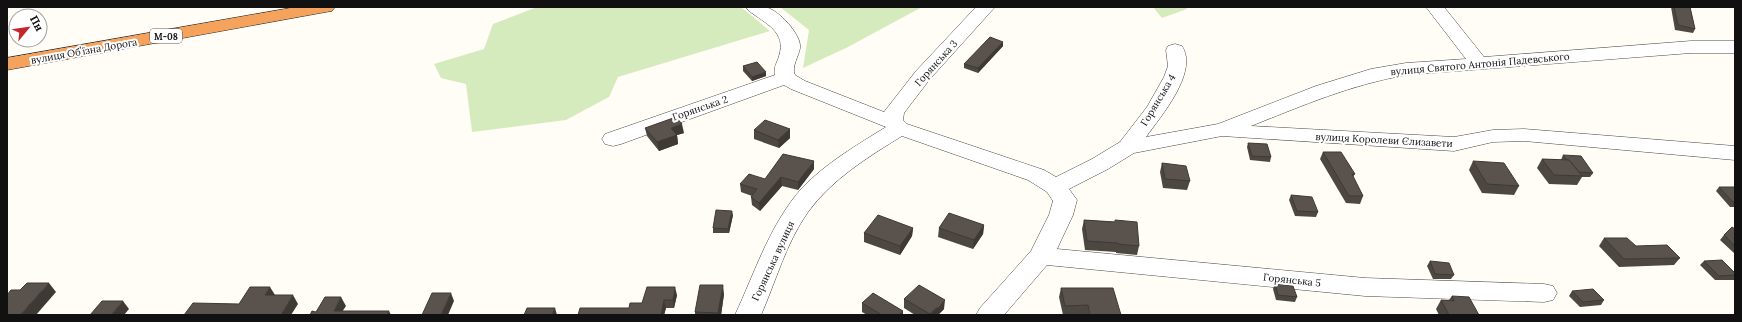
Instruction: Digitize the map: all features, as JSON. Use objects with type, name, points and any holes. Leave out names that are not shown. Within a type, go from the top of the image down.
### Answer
[{"type":"highway","name":"вулиця Обʼїзна Дорога","points":[[7,64],[326,7]]},
{"type":"street","points":[[754,7],[781,26],[791,41],[792,46],[784,73],[786,77],[798,85],[896,125],[1036,175],[1055,187],[1065,200],[1061,215],[1041,256],[990,315]]},
{"type":"street","name":"Горянська 3","points":[[896,125],[894,112],[923,76],[986,7]]},
{"type":"street","points":[[1435,7],[1479,63]]},
{"type":"street","name":"вулиця Святого Антонія Падевського","points":[[1055,187],[1100,164],[1128,147],[1223,130],[1323,90],[1371,75],[1406,68],[1691,47],[1735,47]]},
{"type":"street","name":"Горянська 4","points":[[1128,147],[1156,108],[1174,78],[1177,66],[1175,50]]},
{"type":"street","name":"Горянська 2","points":[[613,139],[786,77]]},
{"type":"street","name":"Горянська вулиця","points":[[748,315],[784,232],[810,194],[831,173],[896,125]]},
{"type":"street","name":"вулиця Королеви Єлизавети","points":[[1223,130],[1454,144],[1493,136],[1524,135],[1735,153]]},
{"type":"street","name":"Горянська 5","points":[[1041,256],[1365,287],[1544,293]]},
{"type":"green space","points":[[537,7],[741,7],[770,31],[618,77],[609,97],[566,120],[472,132],[466,84],[441,78],[434,64],[484,49],[493,24]]},
{"type":"green space","points":[[780,7],[922,7],[848,47],[803,68],[809,30]]},
{"type":"green space","points":[[1153,7],[1186,7],[1187,9],[1162,18]]},
{"type":"building","points":[[1674,7],[1690,7],[1695,29],[1678,25]]},
{"type":"building","points":[[990,37],[1003,42],[978,68],[964,64]]},
{"type":"building","points":[[757,62],[766,72],[752,77],[743,66]]},
{"type":"building","points":[[676,117],[682,124],[671,128],[677,135],[657,142],[645,128]]},
{"type":"building","points":[[765,120],[790,129],[778,140],[754,130]]},
{"type":"building","points":[[1248,143],[1267,144],[1271,157],[1252,156]]},
{"type":"building","points":[[1323,152],[1341,152],[1355,174],[1352,174],[1363,196],[1349,196]]},
{"type":"building","points":[[783,154],[814,161],[798,182],[781,177],[759,203],[751,197],[757,189],[740,184],[749,174],[765,179]]},
{"type":"building","points":[[1563,155],[1581,156],[1593,173],[1579,172]]},
{"type":"building","points":[[1542,159],[1569,160],[1582,176],[1554,175]]},
{"type":"building","points":[[1473,161],[1504,163],[1519,186],[1487,184]]},
{"type":"building","points":[[1162,163],[1186,166],[1190,181],[1165,179]]},
{"type":"building","points":[[1719,187],[1735,187],[1735,202],[1733,202]]},
{"type":"building","points":[[1291,195],[1312,197],[1318,212],[1297,211]]},
{"type":"building","points":[[716,210],[732,211],[728,229],[713,228]]},
{"type":"building","points":[[949,213],[984,225],[974,240],[939,228]]},
{"type":"building","points":[[878,215],[913,228],[900,246],[864,233]]},
{"type":"building","points":[[1084,220],[1137,222],[1139,246],[1087,241]]},
{"type":"building","points":[[1732,227],[1735,229],[1735,246],[1724,235]]},
{"type":"building","points":[[1604,238],[1627,238],[1636,246],[1667,245],[1680,258],[1624,259]]},
{"type":"building","points":[[1722,260],[1735,273],[1735,275],[1719,276],[1704,261]]},
{"type":"building","points":[[1430,261],[1449,263],[1454,275],[1435,274]]},
{"type":"building","points":[[27,283],[49,283],[20,315],[7,315],[7,295],[11,290],[20,290]]},
{"type":"building","points":[[1275,284],[1293,286],[1297,297],[1278,295]]},
{"type":"building","points":[[700,285],[723,285],[718,313],[695,312]]},
{"type":"building","points":[[919,285],[945,300],[930,314],[904,299]]},
{"type":"building","points":[[250,287],[270,287],[265,295],[293,295],[281,315],[184,315],[193,303],[239,304]]},
{"type":"building","points":[[647,287],[675,287],[673,300],[664,300],[661,315],[578,315],[580,308],[629,308],[630,303],[642,303]]},
{"type":"building","points":[[1061,288],[1113,288],[1121,315],[1090,315],[1088,305],[1065,306]]},
{"type":"building","points":[[1593,289],[1604,300],[1583,302],[1572,291]]},
{"type":"building","points":[[432,293],[451,293],[441,315],[422,315]]},
{"type":"building","points":[[873,293],[903,311],[898,315],[882,315],[862,303]]},
{"type":"building","points":[[1452,296],[1469,297],[1479,315],[1449,315],[1441,300],[1454,301]]},
{"type":"building","points":[[325,297],[341,297],[334,311],[389,311],[387,315],[310,315],[312,311],[316,312]]},
{"type":"building","points":[[102,301],[123,301],[111,315],[90,315]]},
{"type":"building","points":[[527,308],[555,308],[552,315],[524,315]]}]
